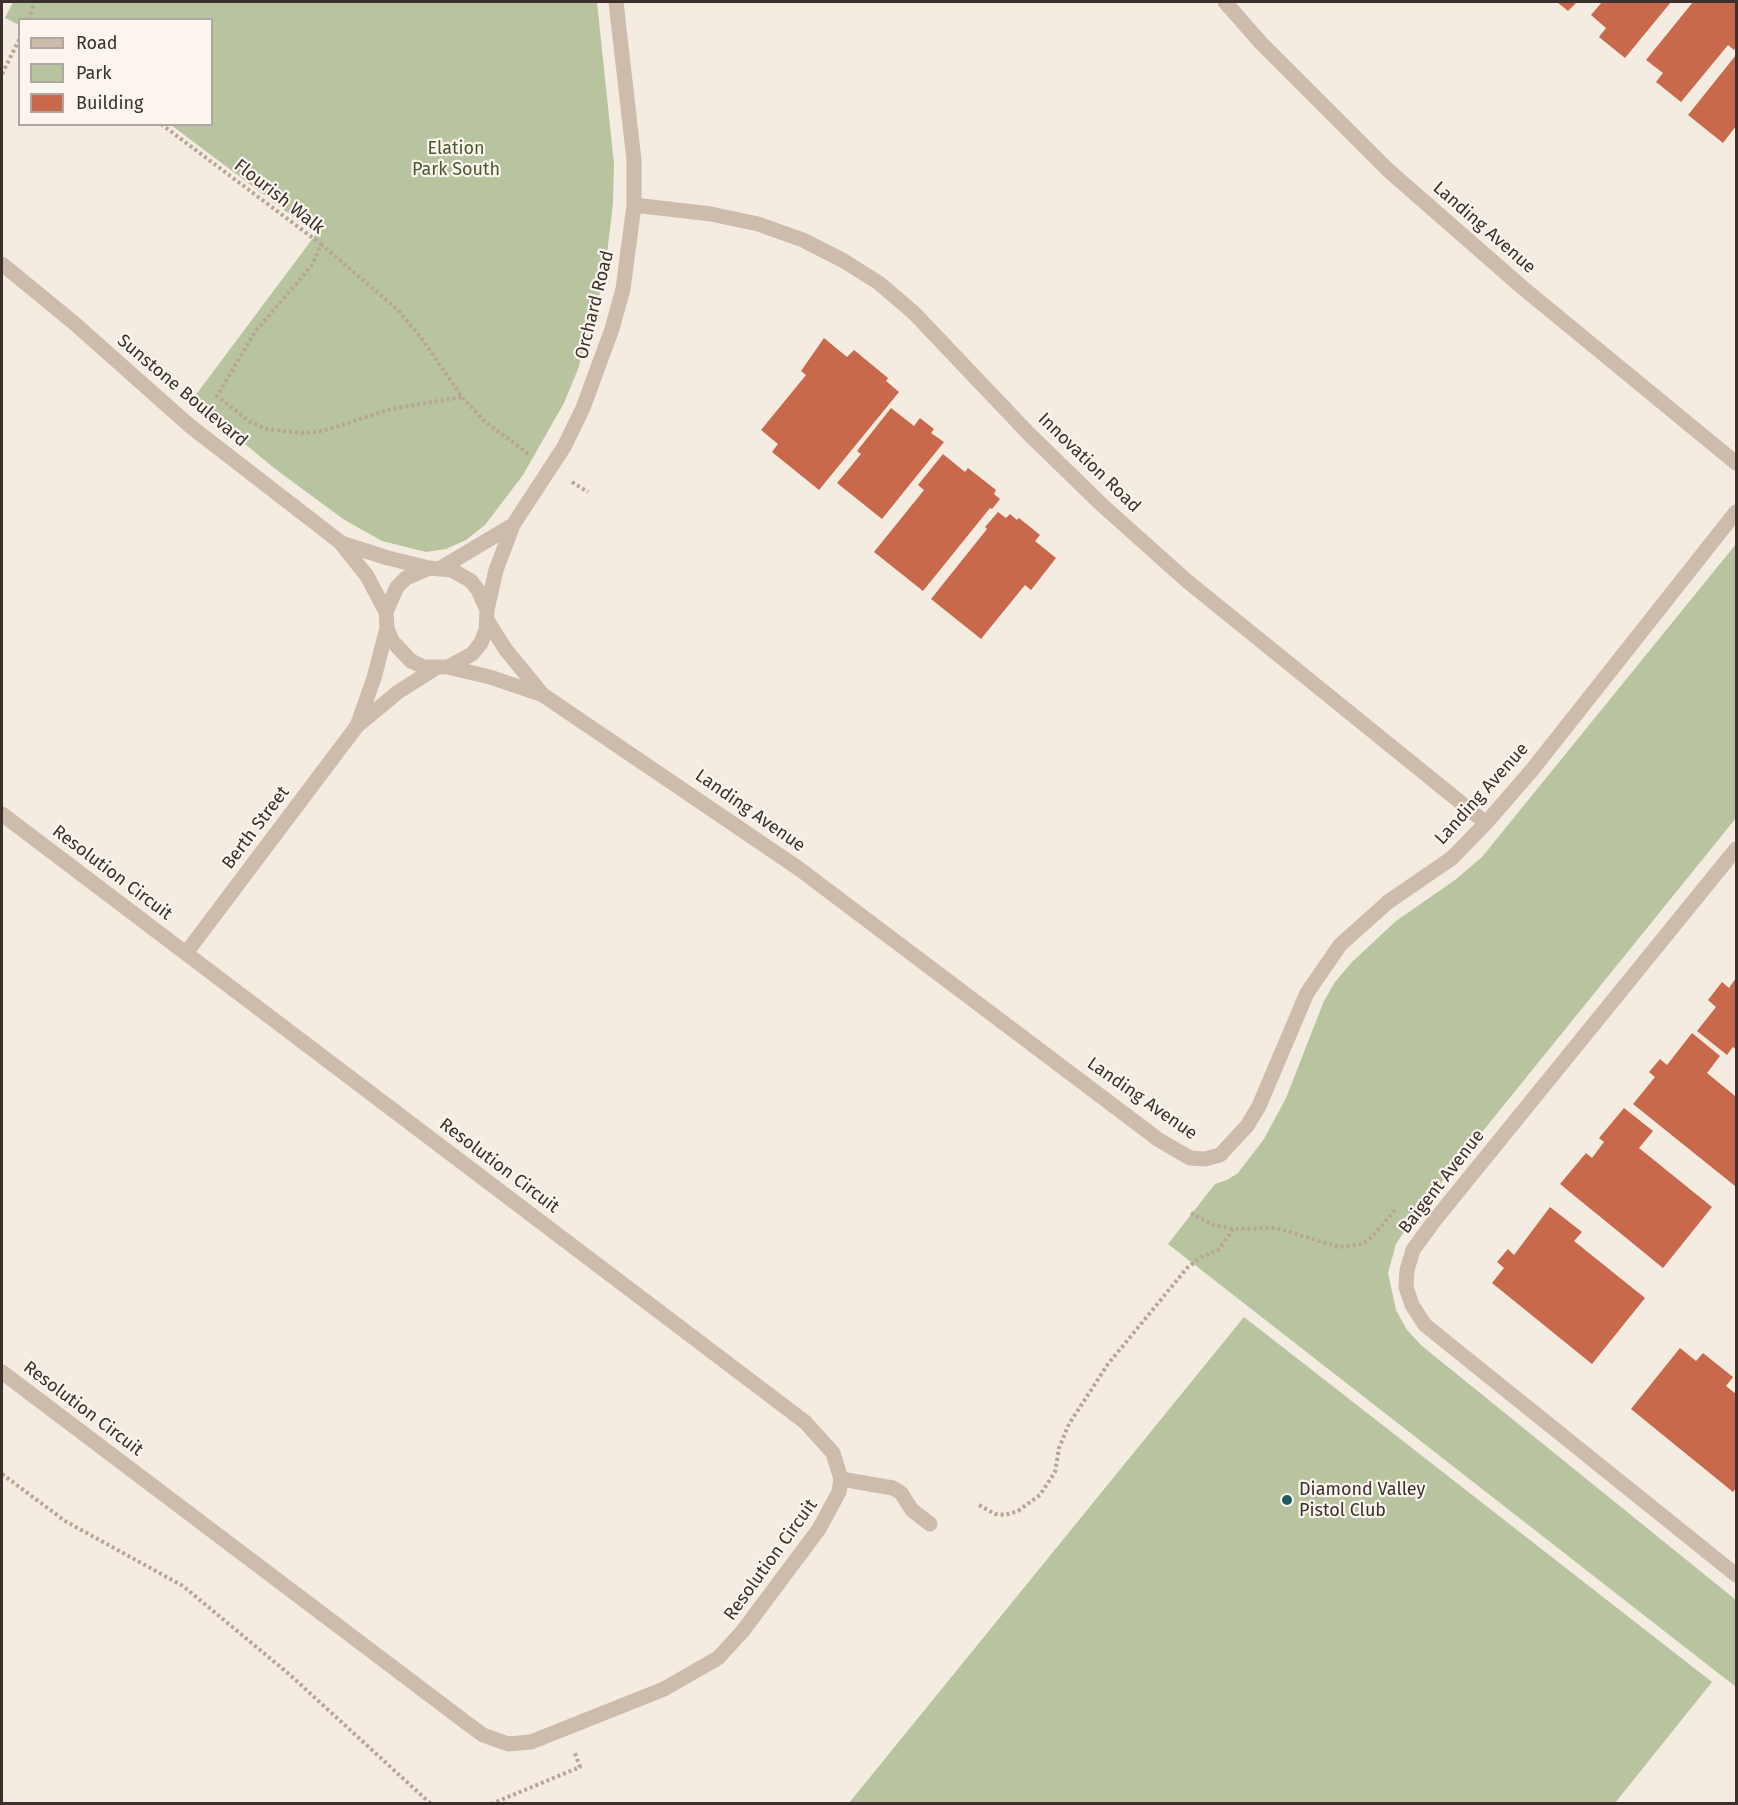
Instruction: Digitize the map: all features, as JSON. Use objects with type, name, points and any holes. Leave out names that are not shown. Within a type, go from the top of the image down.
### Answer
[{"type":"street","name":"Orchard Road","points":[[487,615],[496,570],[513,525],[551,469],[583,408],[612,329],[623,289],[634,205],[634,160],[616,2]]},
{"type":"street","name":"Landing Avenue","points":[[1225,2],[1325,108],[1423,202],[1737,463]]},
{"type":"street","name":"Innovation Road","points":[[634,205],[711,214],[758,224],[813,245],[879,283],[914,313],[1086,489],[1187,581],[1486,823]]},
{"type":"street","name":"Sunstone Boulevard","points":[[2,264],[74,323],[190,426],[340,542],[367,576],[386,612]]},
{"type":"street","name":"Landing Avenue","points":[[442,668],[490,677],[543,695],[763,843],[1159,1140],[1190,1158],[1205,1159],[1220,1155],[1247,1126],[1259,1106],[1307,993],[1340,945],[1388,902],[1452,858],[1486,823],[1546,752],[1737,512]]},
{"type":"street","name":"Orchard Road","points":[[435,568],[513,525]]},
{"type":"street","name":"Sunstone Boulevard","points":[[340,542],[435,568]]},
{"type":"street","points":[[435,568],[452,570],[471,581],[478,590],[487,615],[481,642],[472,654],[442,668],[411,662],[400,653],[387,628],[386,612],[397,587],[406,578],[435,568]]},
{"type":"street","name":"Landing Avenue","points":[[487,615],[506,650],[543,695]]},
{"type":"street","name":"Berth Street","points":[[357,726],[374,678],[387,628]]},
{"type":"street","name":"Berth Street","points":[[186,953],[357,726],[398,692],[442,668]]},
{"type":"street","name":"Resolution Circuit","points":[[2,814],[805,1422],[833,1453],[841,1479],[835,1505],[819,1529],[742,1632],[718,1658],[664,1689],[564,1729],[519,1744],[496,1741],[483,1735],[2,1371]]},
{"type":"street","name":"Baigent Avenue","points":[[1737,849],[1430,1227],[1413,1250],[1407,1270],[1406,1287],[1412,1305],[1425,1325],[1737,1575]]},
{"type":"street","points":[[841,1479],[893,1488],[901,1493],[912,1510],[930,1524]]},
{"type":"path","points":[[29,18],[34,2]]},
{"type":"path","points":[[2,74],[18,42]]},
{"type":"path","name":"Flourish Walk","points":[[163,126],[321,244],[313,264],[255,332],[217,396],[250,422],[267,429],[302,433],[323,430],[391,409],[462,397]]},
{"type":"path","points":[[321,244],[397,309],[422,339],[462,397],[495,430],[588,492]]},
{"type":"path","points":[[1191,1214],[1213,1225],[1233,1229],[1276,1228],[1339,1247],[1351,1247],[1362,1244],[1372,1237],[1395,1210]]},
{"type":"path","points":[[979,1504],[995,1514],[1005,1515],[1018,1511],[1040,1495],[1055,1472],[1059,1448],[1069,1424],[1108,1364],[1187,1268],[1201,1257],[1218,1250],[1233,1229]]},
{"type":"path","points":[[2,1474],[65,1521],[183,1586],[297,1681],[431,1803]]},
{"type":"path","points":[[491,1803],[580,1767],[564,1729]]},
{"type":"green space","name":"Elation Park South","points":[[13,2],[597,2],[614,164],[613,204],[604,279],[578,369],[564,403],[523,475],[485,525],[466,540],[446,549],[426,552],[382,541],[343,519],[274,468],[192,400],[316,234],[172,126],[213,126],[213,18],[18,18],[18,24],[5,18]]},
{"type":"green space","points":[[1736,544],[1736,818],[1415,1215],[1396,1244],[1388,1273],[1396,1310],[1407,1330],[1422,1346],[1736,1600],[1736,1687],[1168,1244],[1215,1184],[1238,1173],[1264,1139],[1286,1098],[1324,1001],[1335,982],[1352,962],[1396,921],[1455,880],[1482,857]]},
{"type":"green space","name":"Diamond Valley Pistol Club","points":[[1244,1317],[1712,1682],[1615,1803],[849,1803]]},
{"type":"building","points":[[1557,2],[1577,2],[1568,11]]},
{"type":"building","points":[[1602,2],[1671,2],[1625,58],[1599,37],[1606,28],[1591,15]]},
{"type":"building","points":[[1693,2],[1734,2],[1736,5],[1736,46],[1734,50],[1728,45],[1681,102],[1656,82],[1663,73],[1646,60]]},
{"type":"building","points":[[1736,55],[1736,126],[1723,143],[1688,115]]},
{"type":"building","points":[[824,338],[847,357],[854,350],[888,378],[886,381],[899,392],[819,490],[772,452],[778,444],[761,430],[806,375],[801,371]]},
{"type":"building","points":[[891,408],[914,426],[920,418],[934,429],[931,433],[944,442],[882,519],[837,483],[861,454],[857,451]]},
{"type":"building","points":[[943,454],[965,472],[968,468],[996,490],[994,494],[1000,499],[992,509],[990,508],[923,591],[874,552],[924,490],[918,485]]},
{"type":"building","points":[[998,512],[1006,518],[1010,514],[1017,520],[1019,518],[1040,535],[1035,541],[1056,558],[1031,590],[1025,585],[981,639],[931,599]]},
{"type":"building","points":[[1736,978],[1736,1049],[1733,1047],[1727,1055],[1697,1031],[1716,1007],[1708,1000],[1722,982],[1729,988]]},
{"type":"building","points":[[1692,1033],[1720,1056],[1707,1073],[1735,1096],[1736,1094],[1735,1186],[1633,1104],[1655,1077],[1649,1072],[1660,1059],[1667,1065]]},
{"type":"building","points":[[1624,1108],[1653,1131],[1639,1148],[1712,1207],[1663,1268],[1560,1184],[1586,1153],[1592,1158],[1604,1142],[1599,1138]]},
{"type":"building","points":[[1550,1207],[1582,1232],[1574,1241],[1645,1298],[1592,1364],[1492,1283],[1504,1268],[1497,1262],[1508,1249],[1514,1255]]},
{"type":"building","points":[[1680,1348],[1696,1361],[1703,1353],[1733,1377],[1726,1386],[1736,1394],[1736,1488],[1733,1492],[1631,1409]]},
{"type":"place","name":"Diamond Valley Pistol Club","points":[[1287,1500]]}]
